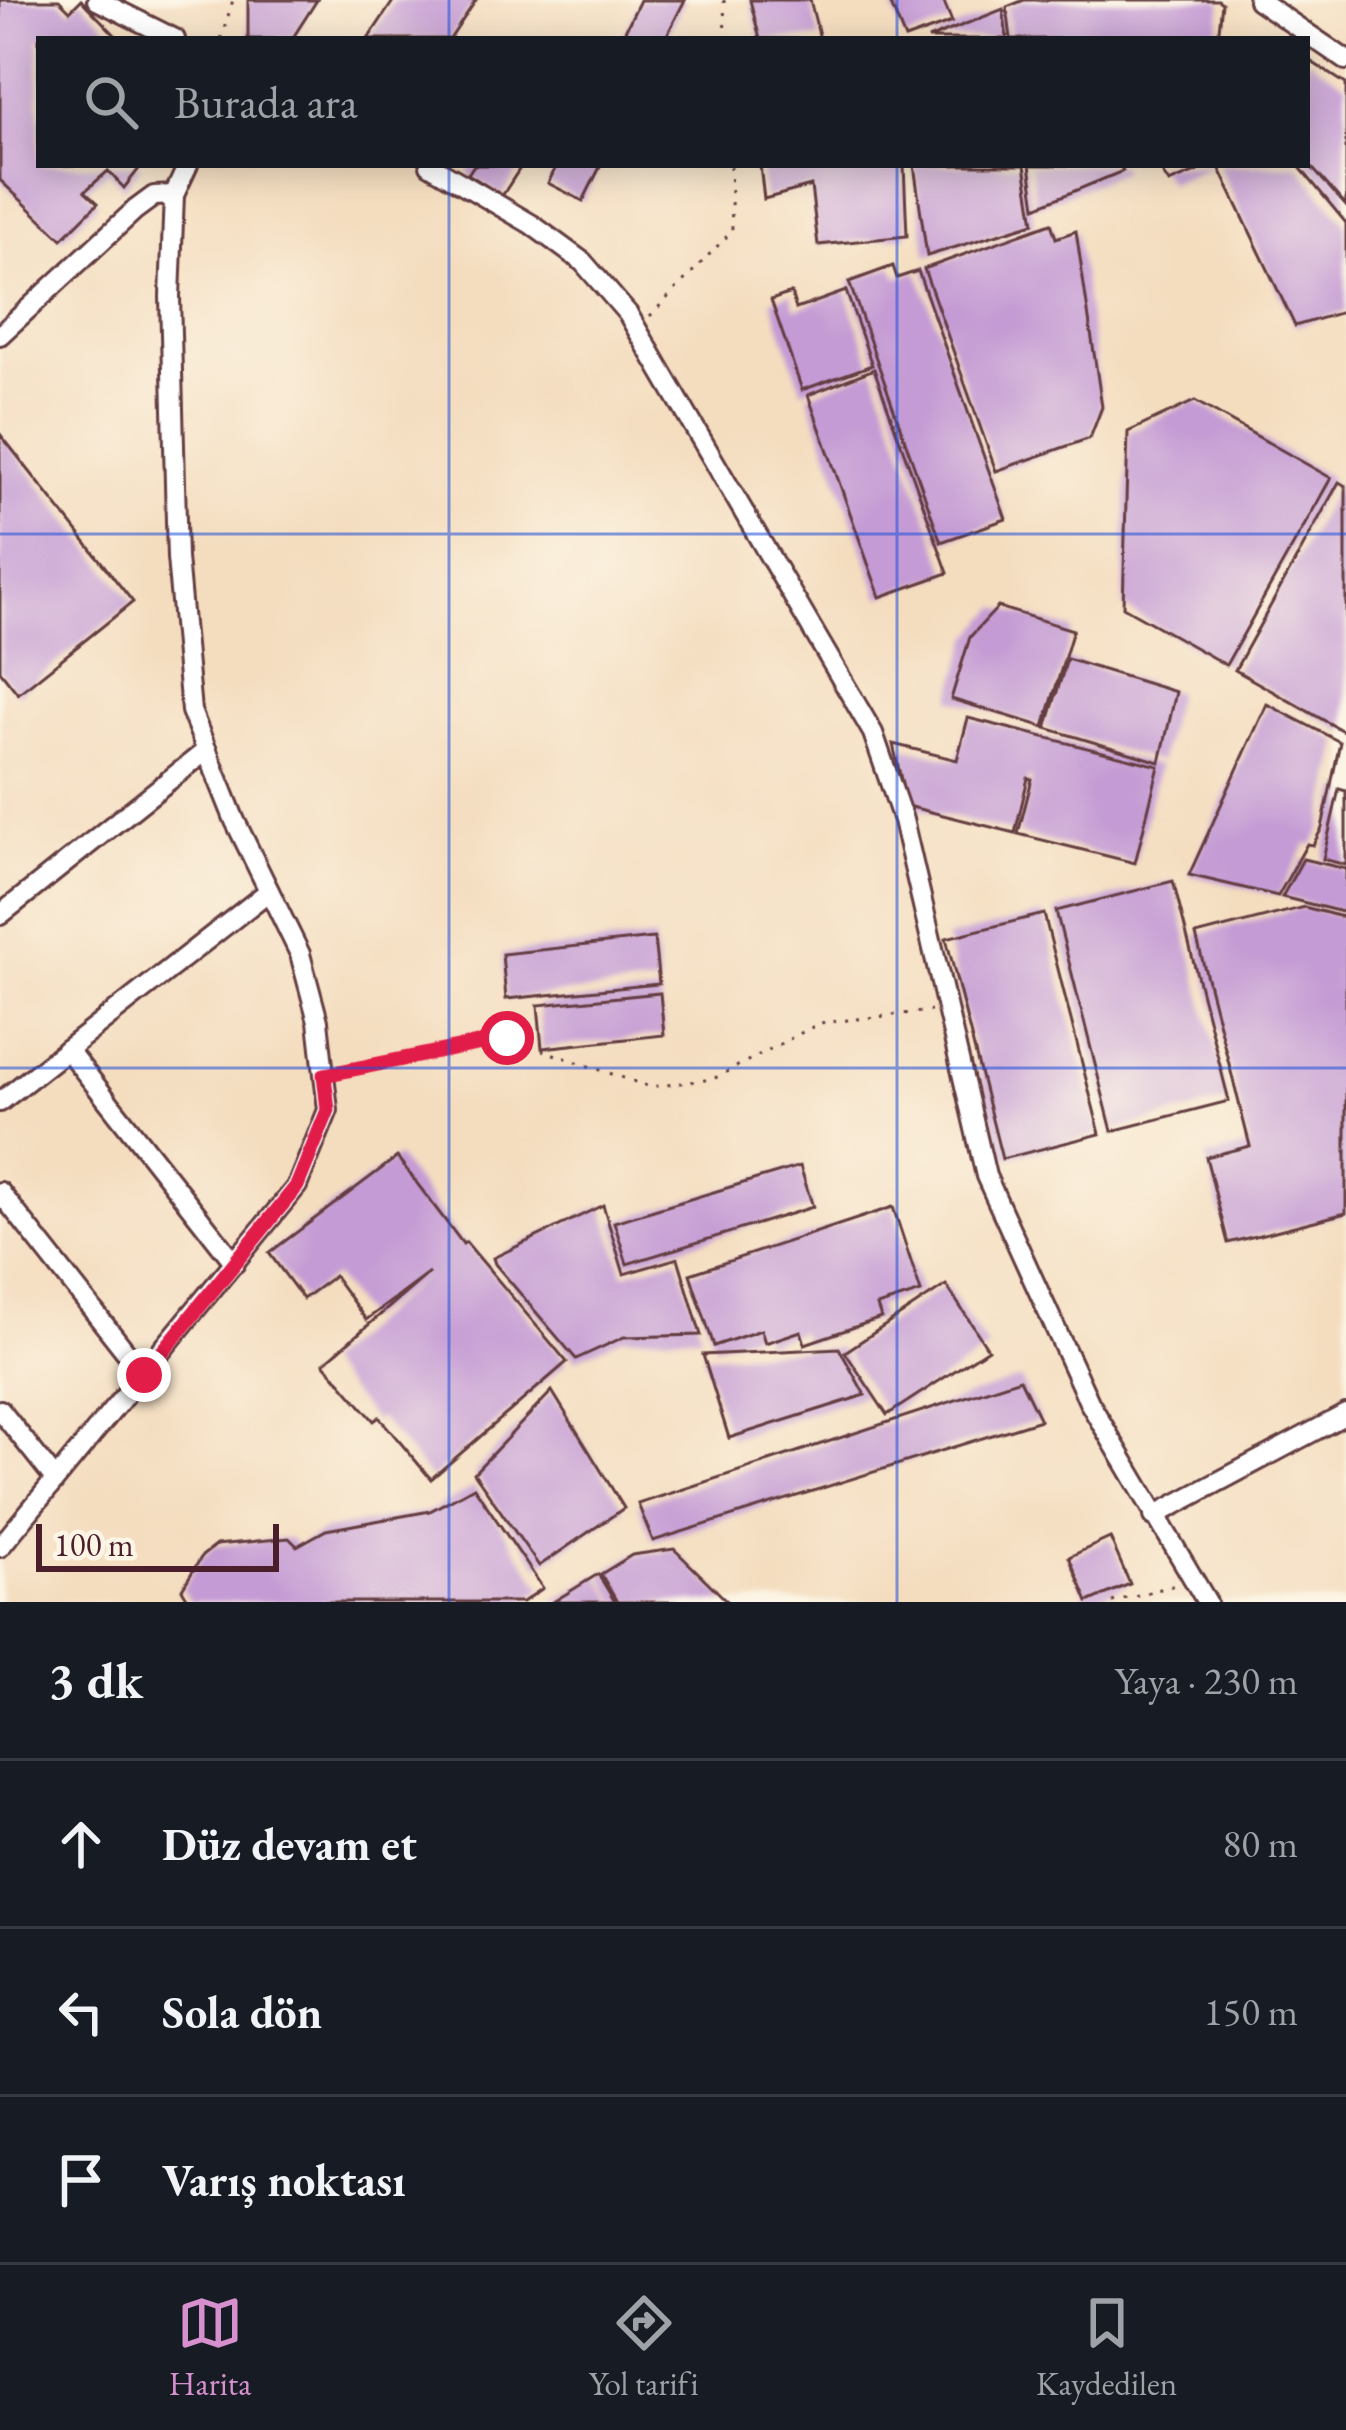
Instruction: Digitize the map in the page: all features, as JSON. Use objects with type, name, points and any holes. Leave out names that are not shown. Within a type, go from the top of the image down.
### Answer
[{"type":"street","points":[[97,0],[169,36]]},
{"type":"street","points":[[1258,0],[1346,60]]},
{"type":"street","points":[[0,1547],[297,1186],[328,1110],[318,1021],[299,954],[191,711],[177,558],[170,297],[174,195],[187,168]]},
{"type":"street","points":[[435,168],[531,224],[583,262],[637,329],[873,733],[903,820],[986,1176],[1089,1402],[1207,1602]]},
{"type":"street","points":[[0,334],[135,210],[154,196],[174,195]]},
{"type":"street","points":[[0,915],[207,750]]},
{"type":"street","points":[[0,1102],[269,891]]},
{"type":"street","points":[[67,1049],[236,1263]]},
{"type":"street","points":[[0,1192],[144,1375]]},
{"type":"street","points":[[0,1409],[56,1479]]},
{"type":"street","points":[[1154,1516],[1346,1414]]},
{"type":"path","points":[[222,36],[233,0]]},
{"type":"path","points":[[724,0],[725,36]]},
{"type":"path","points":[[637,329],[732,231],[730,168]]},
{"type":"path","points":[[324,1075],[507,1038],[650,1087],[713,1079],[820,1023],[947,1009]]},
{"type":"path","points":[[1112,1602],[1192,1580]]},
{"type":"building","points":[[0,0],[59,0],[70,11],[81,0],[116,36],[36,36],[36,168],[140,168],[124,188],[108,171],[85,191],[98,203],[62,239],[0,180]]},
{"type":"building","points":[[248,0],[317,0],[294,36],[248,36]]},
{"type":"building","points":[[394,0],[476,0],[452,36],[370,36]]},
{"type":"building","points":[[640,0],[685,0],[667,36],[622,36]]},
{"type":"building","points":[[750,0],[810,0],[819,36],[759,36]]},
{"type":"building","points":[[889,0],[943,0],[952,22],[904,36]]},
{"type":"building","points":[[1024,0],[1222,3],[1218,36],[1011,36],[1007,7]]},
{"type":"building","points":[[1003,9],[1007,36],[936,36]]},
{"type":"building","points":[[1310,61],[1346,84],[1346,206],[1310,165]]},
{"type":"building","points":[[472,168],[520,168],[502,196],[468,174]]},
{"type":"building","points":[[556,168],[600,168],[583,201],[548,183]]},
{"type":"building","points":[[760,168],[904,168],[907,236],[818,245],[811,186],[764,199]]},
{"type":"building","points":[[914,168],[1025,168],[1034,223],[927,256]]},
{"type":"building","points":[[1030,168],[1123,171],[1036,207]]},
{"type":"building","points":[[1159,168],[1206,168],[1169,183]]},
{"type":"building","points":[[1219,168],[1300,168],[1346,223],[1346,311],[1295,326]]},
{"type":"building","points":[[1051,223],[1056,238],[1076,231],[1102,407],[1090,438],[996,471],[924,269]]},
{"type":"building","points":[[893,266],[897,278],[918,271],[1006,519],[941,542],[849,282]]},
{"type":"building","points":[[846,291],[872,365],[802,390],[771,300],[791,293],[796,309]]},
{"type":"building","points":[[874,369],[948,573],[880,597],[808,395]]},
{"type":"building","points":[[1195,401],[1331,478],[1226,665],[1123,607],[1128,432]]},
{"type":"building","points":[[0,434],[133,602],[18,694],[0,671]]},
{"type":"building","points":[[1339,482],[1346,486],[1343,731],[1235,670]]},
{"type":"building","points":[[998,607],[1073,630],[1044,727],[951,699],[970,637]]},
{"type":"building","points":[[1067,659],[1176,692],[1160,762],[1046,728]]},
{"type":"building","points":[[1267,704],[1340,742],[1322,828],[1313,845],[1307,844],[1278,896],[1189,875]]},
{"type":"building","points":[[968,718],[1159,766],[1135,863],[1018,834],[1032,779],[1028,778],[1015,833],[907,806],[893,744],[957,760]]},
{"type":"building","points":[[1339,789],[1346,791],[1346,865],[1323,859]]},
{"type":"building","points":[[1303,859],[1346,869],[1346,913],[1282,897]]},
{"type":"building","points":[[1173,881],[1229,1101],[1112,1131],[1056,911]]},
{"type":"building","points":[[1304,907],[1346,918],[1346,1213],[1228,1243],[1206,1157],[1250,1146],[1196,935]]},
{"type":"building","points":[[1044,914],[1100,1134],[1002,1159],[946,938]]},
{"type":"building","points":[[654,938],[659,984],[506,999],[502,954]]},
{"type":"building","points":[[660,993],[664,1035],[542,1048],[538,1005]]},
{"type":"building","points":[[397,1157],[463,1244],[567,1362],[431,1479],[379,1417],[374,1421],[324,1363],[429,1273],[366,1320],[334,1276],[303,1299],[269,1253]]},
{"type":"building","points":[[800,1166],[813,1207],[627,1264],[614,1222]]},
{"type":"building","points":[[603,1205],[624,1274],[678,1258],[701,1335],[624,1337],[576,1359],[495,1264],[493,1258]]},
{"type":"building","points":[[893,1207],[921,1292],[877,1306],[881,1318],[805,1344],[801,1331],[765,1343],[761,1330],[714,1346],[690,1274]]},
{"type":"building","points":[[946,1285],[988,1349],[887,1415],[845,1352]]},
{"type":"building","points":[[839,1348],[865,1395],[729,1438],[703,1355]]},
{"type":"building","points":[[1020,1379],[1040,1420],[653,1541],[638,1504]]},
{"type":"building","points":[[552,1391],[624,1508],[539,1566],[474,1473]]},
{"type":"building","points":[[474,1487],[543,1588],[523,1602],[190,1602],[182,1589],[202,1556],[216,1545],[289,1538],[297,1546],[326,1530],[430,1511]]},
{"type":"building","points":[[1110,1538],[1130,1584],[1088,1602],[1069,1557]]},
{"type":"building","points":[[674,1549],[728,1602],[617,1602],[601,1574],[632,1555]]},
{"type":"building","points":[[598,1574],[615,1602],[553,1602]]},
{"type":"route","points":[[144,1375],[297,1186],[328,1110],[324,1075],[507,1038]]}]
